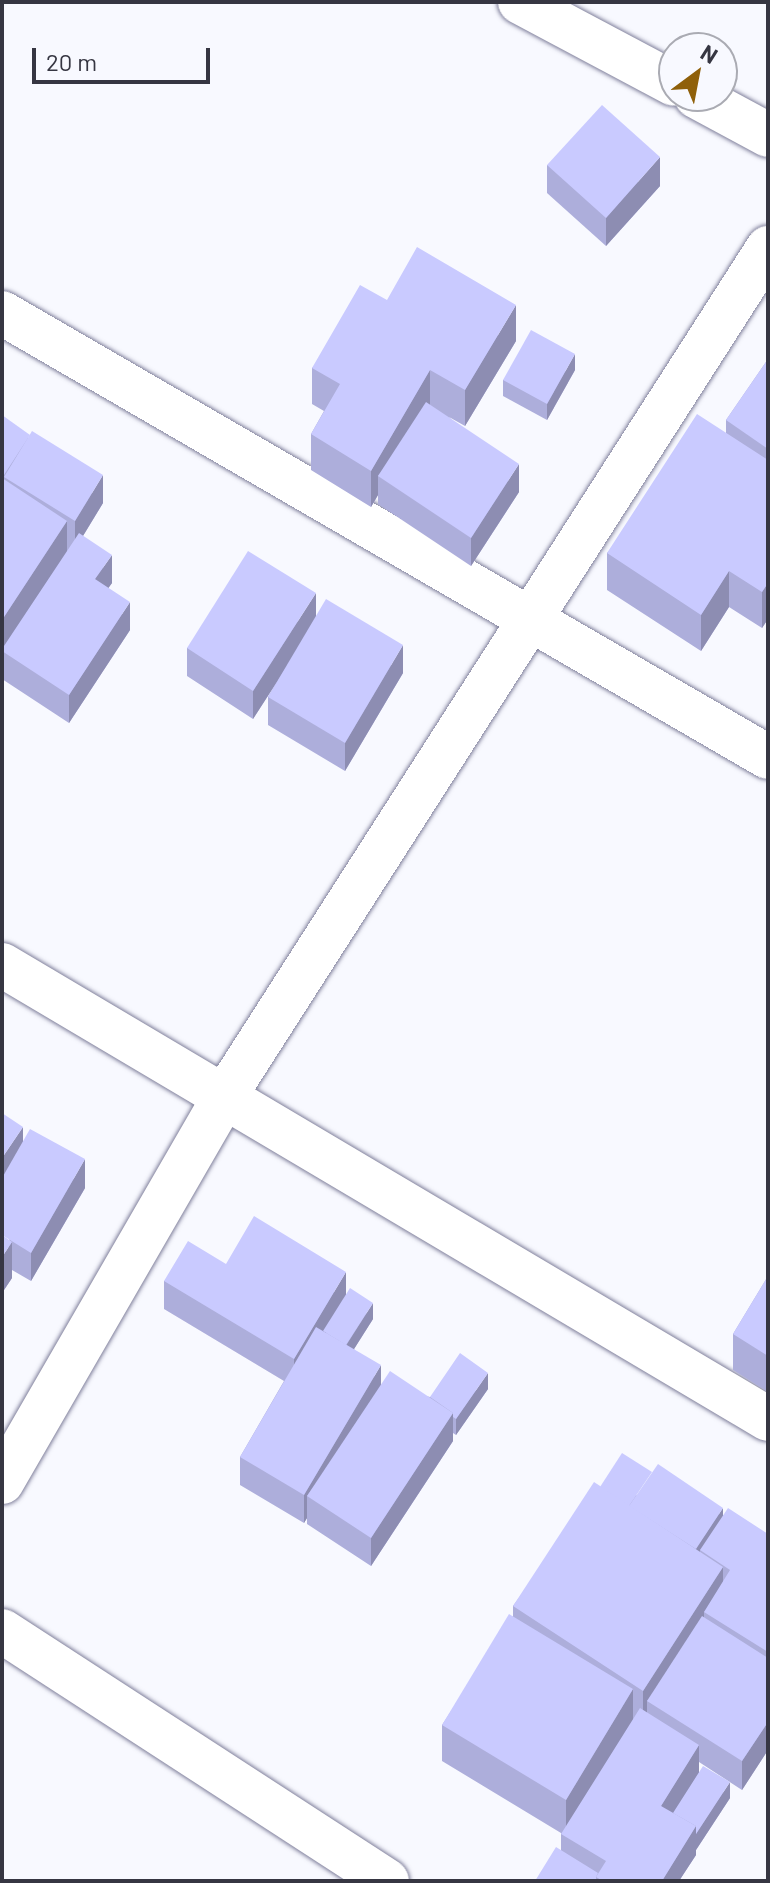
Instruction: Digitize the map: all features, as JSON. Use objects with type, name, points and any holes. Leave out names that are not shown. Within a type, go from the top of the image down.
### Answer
[{"type":"street","points":[[520,2],[658,75]]},
{"type":"street","points":[[726,112],[768,135]]},
{"type":"street","points":[[2,1482],[226,1094],[534,621],[768,248]]},
{"type":"street","points":[[2,313],[768,757]]},
{"type":"street","points":[[2,965],[226,1094],[768,1419]]},
{"type":"street","points":[[2,1631],[387,1881]]},
{"type":"building","points":[[602,105],[660,157],[606,218],[547,165]]},
{"type":"building","points":[[417,247],[516,305],[465,390],[430,370],[371,471],[311,434],[340,384],[312,368],[360,285],[387,300]]},
{"type":"building","points":[[531,330],[575,354],[547,404],[503,380]]},
{"type":"building","points":[[768,359],[768,449],[726,420]]},
{"type":"building","points":[[426,402],[519,464],[471,538],[378,476]]},
{"type":"building","points":[[697,414],[768,460],[768,583],[762,592],[729,571],[701,615],[607,553]]},
{"type":"building","points":[[2,415],[30,435],[2,478]]},
{"type":"building","points":[[32,431],[103,475],[75,521],[4,477]]},
{"type":"building","points":[[2,478],[67,521],[2,620]]},
{"type":"building","points":[[79,533],[112,555],[95,579],[130,602],[69,695],[2,649]]},
{"type":"building","points":[[248,551],[316,593],[253,691],[187,648]]},
{"type":"building","points":[[326,599],[403,645],[345,743],[268,697]]},
{"type":"building","points":[[2,1113],[23,1127],[2,1158]]},
{"type":"building","points":[[30,1129],[85,1159],[31,1253],[2,1235],[2,1178]]},
{"type":"building","points":[[254,1216],[346,1272],[294,1359],[164,1281],[188,1241],[226,1264]]},
{"type":"building","points":[[2,1235],[12,1242],[2,1257]]},
{"type":"building","points":[[768,1276],[768,1356],[733,1334]]},
{"type":"building","points":[[350,1288],[373,1303],[346,1345],[323,1331]]},
{"type":"building","points":[[316,1327],[381,1365],[304,1495],[240,1457]]},
{"type":"building","points":[[460,1353],[488,1373],[456,1419],[453,1413],[430,1397]]},
{"type":"building","points":[[390,1371],[453,1413],[371,1538],[307,1496]]},
{"type":"building","points":[[622,1453],[652,1472],[629,1506],[600,1487]]},
{"type":"building","points":[[658,1464],[723,1508],[696,1549],[629,1506]]},
{"type":"building","points":[[594,1482],[723,1567],[643,1691],[513,1606]]},
{"type":"building","points":[[728,1508],[768,1534],[768,1652],[704,1612],[730,1570],[700,1550]]},
{"type":"building","points":[[509,1614],[633,1689],[566,1800],[442,1725]]},
{"type":"building","points":[[702,1616],[768,1658],[768,1722],[742,1761],[647,1701]]},
{"type":"building","points":[[640,1708],[699,1745],[661,1806],[696,1826],[662,1881],[603,1881],[596,1877],[606,1861],[561,1834]]},
{"type":"building","points":[[703,1766],[730,1782],[696,1834],[696,1826],[673,1813]]},
{"type":"building","points":[[556,1847],[598,1873],[596,1881],[535,1881]]}]
